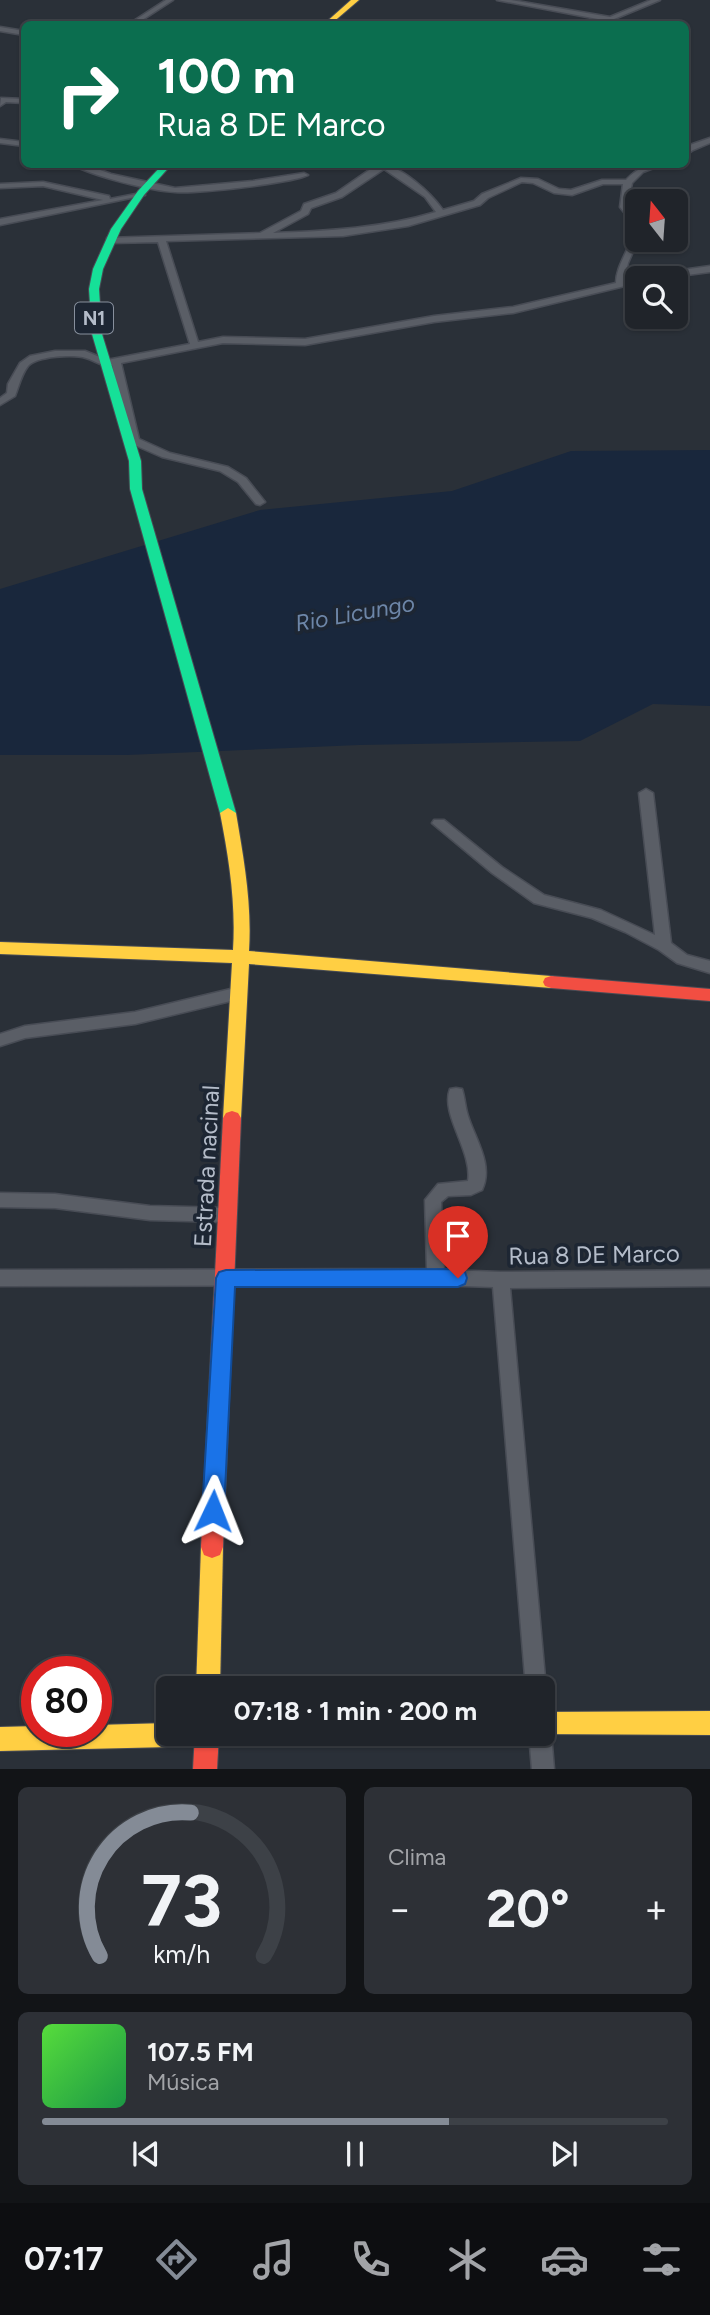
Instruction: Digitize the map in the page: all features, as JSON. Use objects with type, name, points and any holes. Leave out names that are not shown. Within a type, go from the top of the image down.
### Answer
[{"type":"main road","points":[[331,21],[355,0]]},
{"type":"main road","name":"N1","points":[[111,362],[95,327],[93,304],[97,276],[117,225],[165,168]]},
{"type":"main road","name":"Estrada nacinal","points":[[111,362],[118,414],[135,459],[136,489],[229,815],[242,883],[244,957],[239,993],[226,1214],[226,1278],[214,1460],[208,1676]]},
{"type":"main road","points":[[0,948],[244,957],[710,995]]},
{"type":"main road","points":[[555,1724],[710,1723]]},
{"type":"main road","points":[[0,1739],[156,1735]]},
{"type":"main road","points":[[205,1769],[206,1746]]},
{"type":"street","points":[[137,21],[170,0]]},
{"type":"street","points":[[500,0],[611,19]]},
{"type":"street","points":[[605,21],[657,0]]},
{"type":"street","points":[[0,29],[21,32]]},
{"type":"street","points":[[1,101],[21,101]]},
{"type":"street","points":[[689,149],[710,140]]},
{"type":"street","points":[[0,141],[21,144]]},
{"type":"street","points":[[85,168],[146,190]]},
{"type":"street","points":[[258,237],[305,212],[307,206],[339,195],[379,168]]},
{"type":"street","points":[[388,168],[428,195],[441,213]]},
{"type":"street","points":[[620,284],[619,273],[636,231],[635,222],[626,212],[624,204],[628,182],[640,170],[647,168]]},
{"type":"street","points":[[0,222],[146,190],[184,190],[304,175]]},
{"type":"street","points":[[110,240],[343,233],[408,223],[477,203],[485,196],[522,180],[572,193],[599,182],[628,182]]},
{"type":"street","points":[[0,186],[43,184],[111,199]]},
{"type":"street","points":[[161,239],[195,346]]},
{"type":"street","points":[[688,272],[710,269]]},
{"type":"street","points":[[0,402],[12,394],[13,384],[25,363],[33,358],[85,354],[111,362],[236,339],[279,343],[304,342],[495,309],[513,310],[625,283]]},
{"type":"street","points":[[111,362],[134,441],[166,455],[224,468],[242,480],[260,502]]},
{"type":"street","points":[[646,793],[664,946]]},
{"type":"street","points":[[439,823],[497,870],[539,899],[596,914],[664,946],[682,959],[710,967]]},
{"type":"street","points":[[0,1040],[25,1032],[135,1018],[239,993]]},
{"type":"street","points":[[436,1277],[433,1200],[444,1189],[471,1188],[476,1185],[478,1178],[470,1144],[456,1106],[456,1094]]},
{"type":"street","points":[[0,1200],[55,1201],[150,1213],[226,1214]]},
{"type":"street","name":"Rua 8 DE Marco","points":[[0,1279],[710,1278]]},
{"type":"street","points":[[502,1280],[535,1676]]},
{"type":"street","points":[[541,1746],[543,1769]]},
{"type":"water","name":"Rio Licungo","points":[[710,450],[710,706],[653,704],[580,741],[359,745],[127,755],[0,755],[0,589],[260,510],[452,491],[571,451]]},
{"type":"traffic: fast","points":[[164,168],[141,193],[116,229],[98,269],[94,289],[97,334],[135,461],[136,489],[228,813]]},
{"type":"traffic: slow","points":[[330,21],[355,0]]},
{"type":"traffic: slow","points":[[228,813],[240,880],[243,916],[232,1118]]},
{"type":"traffic: slow","points":[[0,948],[244,957],[551,982]]},
{"type":"traffic: slow","points":[[208,1676],[212,1547]]},
{"type":"traffic: slow","points":[[555,1724],[710,1723]]},
{"type":"traffic: slow","points":[[0,1739],[156,1735]]},
{"type":"traffic: jam","points":[[551,982],[710,995]]},
{"type":"traffic: jam","points":[[212,1547],[232,1118]]},
{"type":"traffic: jam","points":[[205,1769],[206,1746]]},
{"type":"route","points":[[213,1511],[226,1278],[458,1278]]}]
